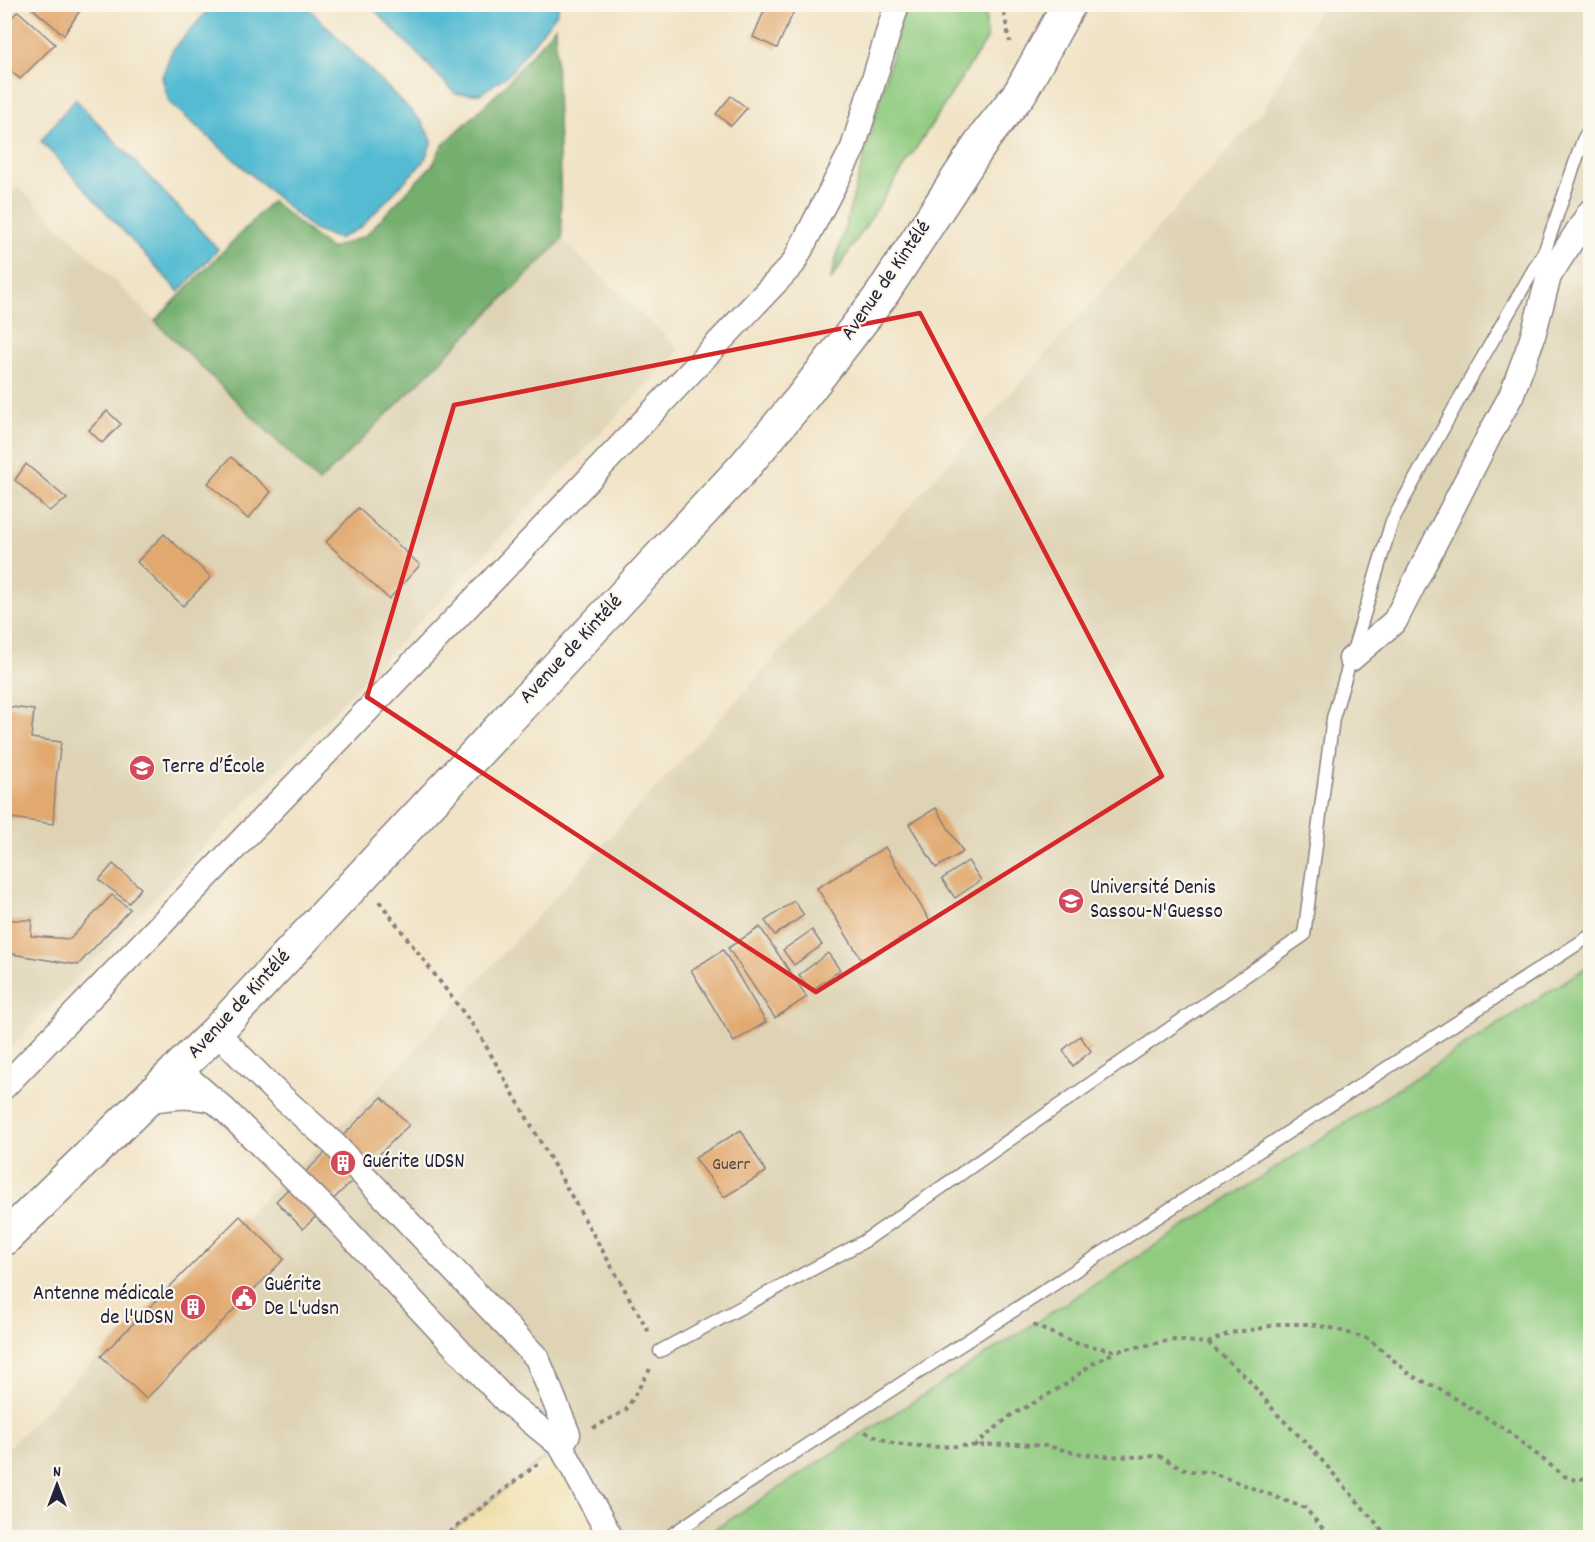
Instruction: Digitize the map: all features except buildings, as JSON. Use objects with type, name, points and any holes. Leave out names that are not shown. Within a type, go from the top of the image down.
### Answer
[{"type":"main road","name":"Avenue de Kintélé","points":[[4,1239],[216,1032],[742,468],[801,399],[880,297],[985,137],[1020,93],[1069,4]]},
{"type":"street","points":[[4,1088],[793,264],[853,148],[897,4]]},
{"type":"street","points":[[1351,659],[1395,621],[1511,396],[1532,339],[1549,276],[1590,212]]},
{"type":"street","points":[[246,999],[242,1035],[248,1065]]},
{"type":"street","points":[[216,1032],[248,1065],[334,1144],[537,1358],[568,1434],[561,1446]]},
{"type":"street","points":[[179,1070],[216,1102],[336,1219],[506,1401],[561,1446],[611,1538]]},
{"type":"street","points":[[146,1101],[187,1096],[216,1102]]},
{"type":"lane","points":[[660,1351],[863,1242],[1304,935],[1333,718],[1392,521],[1545,249],[1583,140],[1590,128]]},
{"type":"lane","points":[[667,1538],[1590,936]]},
{"type":"path","points":[[360,877],[478,1032],[660,1351],[626,1410],[561,1446],[442,1538]]},
{"type":"path","points":[[1010,1314],[1075,1343],[1116,1351]]},
{"type":"path","points":[[974,1446],[1010,1416],[1066,1384],[1092,1364],[1116,1351],[1173,1340],[1208,1343],[1229,1333],[1278,1324],[1310,1324],[1369,1339],[1412,1376],[1440,1389],[1506,1430],[1564,1476],[1575,1480],[1590,1477]]},
{"type":"path","points":[[1208,1343],[1247,1378],[1389,1538]]},
{"type":"path","points":[[843,1423],[896,1444],[932,1447],[1001,1443],[1047,1446],[1102,1456],[1159,1456],[1188,1471],[1210,1472],[1305,1508],[1331,1538]]},
{"type":"highlighted area","points":[[920,313],[1162,776],[816,992],[367,697],[454,405]]},
{"type":"shaded area","name":"Université Denis Sassou-N'Guesso","points":[[1321,5],[1590,5],[1590,1537],[5,1537],[4,1452],[103,1351],[368,1100],[734,703],[1264,110]]},
{"type":"shaded area","name":"Terre d’École","points":[[18,186],[319,482],[562,240],[680,350],[5,1054],[5,199]]},
{"type":"green space","points":[[906,5],[985,5],[987,39],[830,281]]},
{"type":"green space","points":[[555,27],[562,240],[319,482],[155,321],[272,201],[330,249],[365,236],[434,163],[441,147],[502,89]]},
{"type":"green space","points":[[1590,965],[1590,1537],[703,1537]]},
{"type":"sand","points":[[561,1446],[611,1538],[442,1538]]},
{"type":"water","points":[[213,5],[305,5],[422,122],[432,141],[424,161],[360,228],[338,239],[314,230],[169,102],[162,77],[172,51]]},
{"type":"water","points":[[370,5],[559,5],[557,13],[509,74],[480,94],[456,94]]},
{"type":"water","points":[[75,99],[218,249],[179,292],[41,141]]},
{"type":"place","name":"Terre d’École","points":[[142,768]]},
{"type":"place","name":"Université Denis Sassou-N'Guesso","points":[[1071,901]]},
{"type":"place","name":"Guérite UDSN","points":[[343,1163]]},
{"type":"place","name":"Guérite De L'udsn","points":[[244,1298]]},
{"type":"place","name":"Antenne médicale de l'UDSN","points":[[193,1307]]}]
